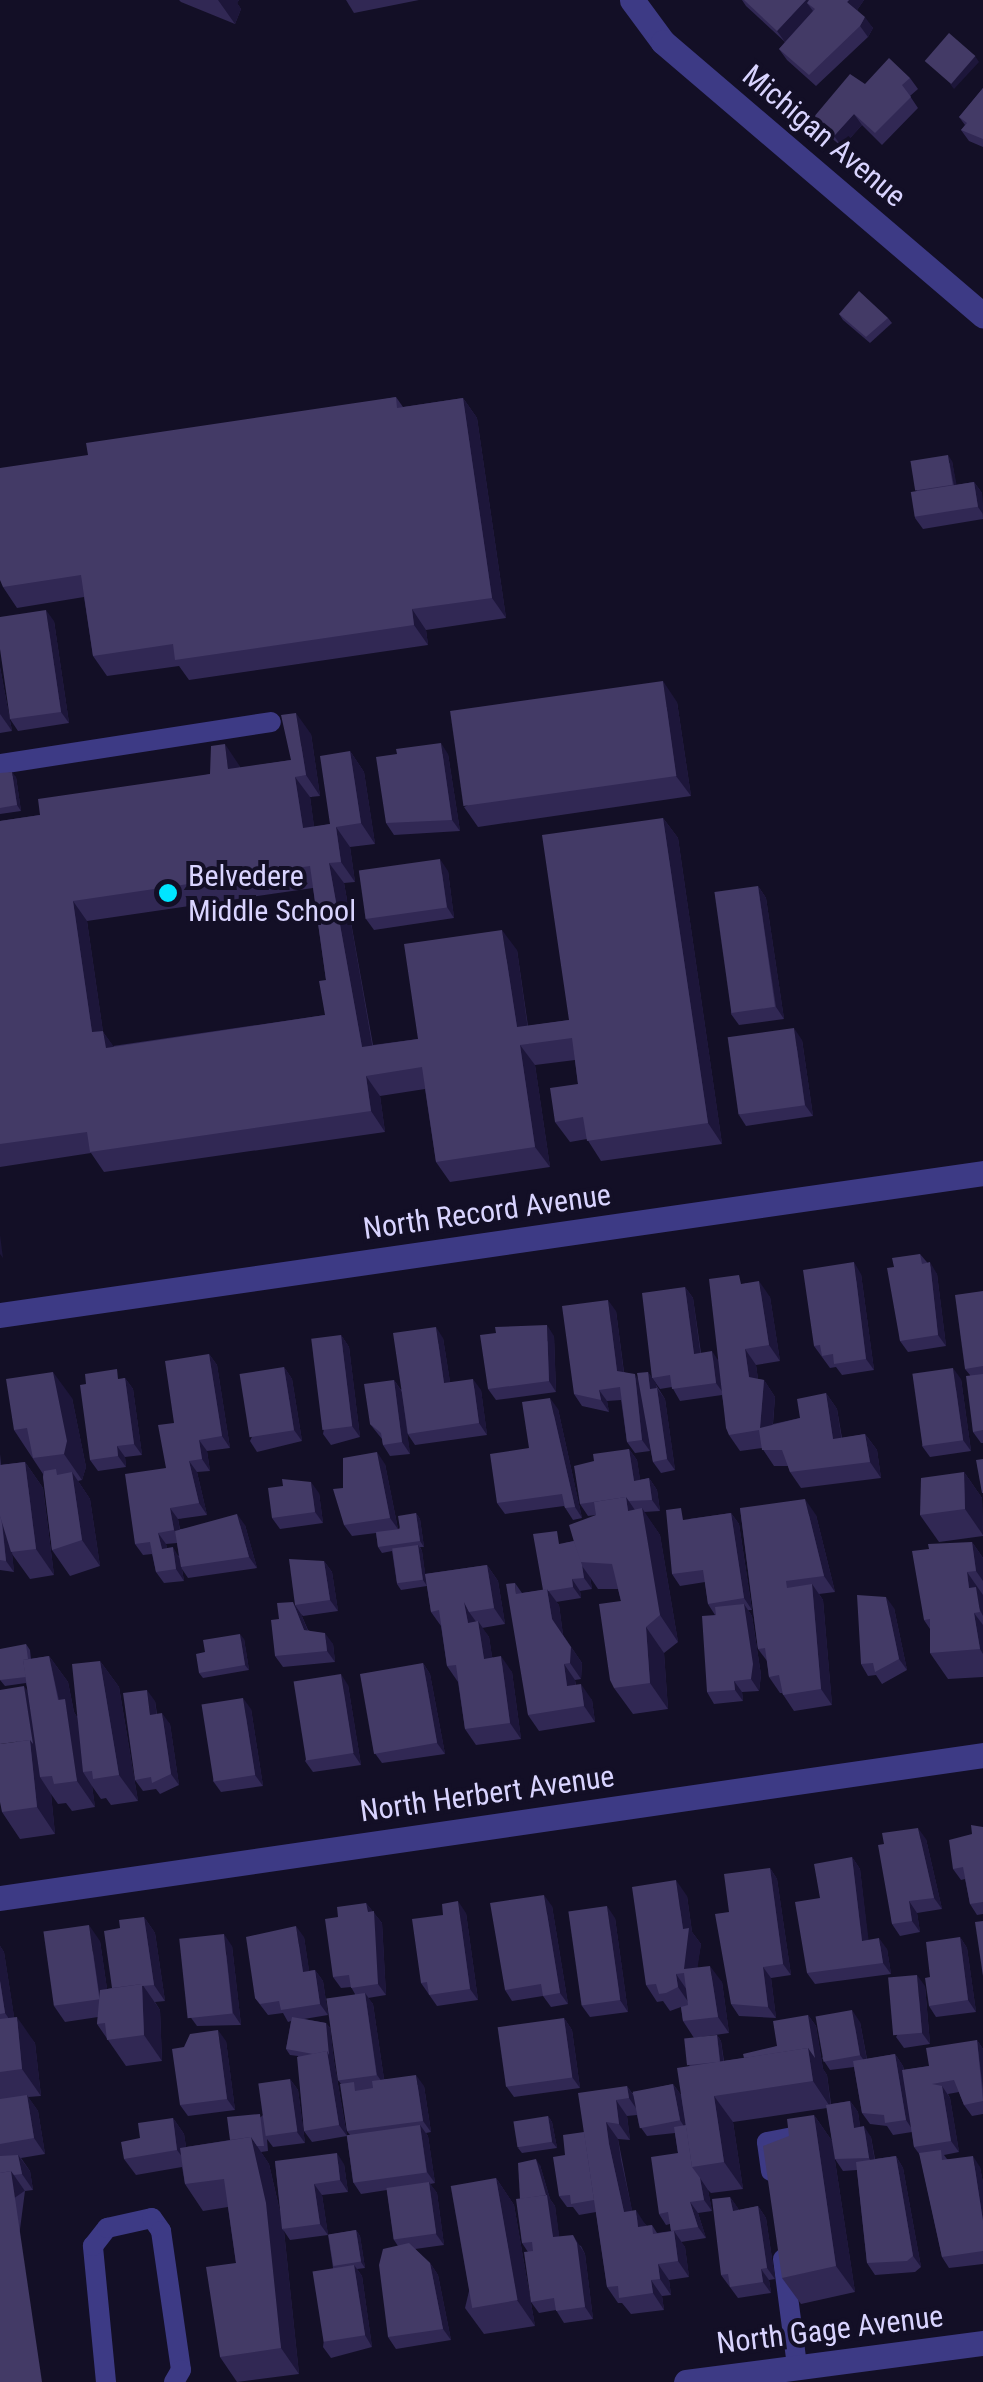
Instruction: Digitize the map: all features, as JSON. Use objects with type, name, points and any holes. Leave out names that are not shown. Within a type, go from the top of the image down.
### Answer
[{"type":"street","name":"Michigan Avenue","points":[[632,0],[663,42],[983,315]]},
{"type":"street","name":"North Record Avenue","points":[[0,1315],[983,1173]]},
{"type":"street","name":"North Herbert Avenue","points":[[0,1898],[983,1755]]},
{"type":"street","name":"North Gage Avenue","points":[[686,2382],[983,2344]]},
{"type":"lane","points":[[0,764],[271,722]]},
{"type":"lane","points":[[774,2197],[767,2142],[812,2133]]},
{"type":"lane","points":[[106,2382],[92,2246],[107,2228],[152,2218],[161,2231],[181,2370],[174,2382]]},
{"type":"lane","points":[[779,2234],[797,2366]]},
{"type":"building","points":[[744,0],[806,0],[777,31]]},
{"type":"building","points":[[849,0],[865,17],[809,75],[779,49],[815,9],[807,3]]},
{"type":"building","points":[[949,33],[975,56],[951,84],[925,61]]},
{"type":"building","points":[[889,58],[910,78],[902,85],[911,97],[875,133],[854,114],[834,136],[813,118],[850,74],[865,84]]},
{"type":"building","points":[[983,88],[983,139],[961,130],[967,123],[959,117]]},
{"type":"building","points":[[859,291],[888,318],[866,337],[839,314]]},
{"type":"building","points":[[396,397],[397,408],[463,398],[492,598],[412,609],[414,625],[175,660],[173,644],[93,656],[81,575],[3,587],[0,468],[88,455],[86,443]]},
{"type":"building","points":[[948,455],[953,485],[915,491],[910,461]]},
{"type":"building","points":[[974,482],[978,507],[915,517],[911,492]]},
{"type":"building","points":[[46,610],[61,712],[10,719],[0,649],[0,617]]},
{"type":"building","points":[[663,681],[676,776],[463,806],[450,711]]},
{"type":"building","points":[[296,713],[306,775],[295,777],[303,828],[330,824],[320,756],[350,751],[361,823],[336,827],[341,862],[329,863],[362,1047],[418,1039],[404,944],[502,930],[517,1027],[569,1020],[542,835],[663,818],[708,1123],[587,1141],[583,1117],[555,1122],[550,1088],[578,1084],[572,1038],[520,1045],[535,1147],[436,1162],[422,1067],[366,1076],[371,1111],[90,1152],[87,1132],[0,1144],[0,821],[40,815],[38,799],[210,774],[211,746],[225,744],[228,769],[291,760],[281,715]],"holes":[[[310,866],[326,980],[319,981],[325,1015],[106,1048],[103,1031],[92,1032],[73,901]]]},
{"type":"building","points":[[441,743],[452,820],[386,823],[376,757],[397,754],[396,749]]},
{"type":"building","points":[[12,772],[17,805],[0,808],[0,773]]},
{"type":"building","points":[[440,859],[447,908],[366,919],[359,870]]},
{"type":"building","points":[[758,886],[775,1007],[731,1013],[714,892]]},
{"type":"building","points":[[794,1028],[805,1105],[739,1115],[728,1037]]},
{"type":"building","points":[[920,1254],[922,1264],[930,1262],[938,1335],[900,1341],[887,1268],[894,1267],[892,1258]]},
{"type":"building","points":[[854,1262],[866,1359],[834,1364],[833,1354],[822,1356],[820,1345],[814,1346],[803,1270]]},
{"type":"building","points":[[739,1275],[741,1284],[759,1281],[769,1345],[745,1349],[749,1377],[764,1380],[760,1428],[800,1418],[797,1399],[826,1393],[833,1439],[865,1434],[870,1462],[790,1472],[782,1450],[762,1450],[759,1430],[729,1435],[709,1279]]},
{"type":"building","points":[[685,1287],[694,1354],[712,1351],[716,1383],[672,1389],[670,1375],[652,1378],[642,1293]]},
{"type":"building","points":[[983,1291],[983,1366],[965,1369],[955,1295]]},
{"type":"building","points":[[608,1300],[617,1371],[635,1374],[642,1440],[627,1442],[620,1387],[599,1390],[601,1400],[574,1394],[562,1306]]},
{"type":"building","points":[[547,1325],[549,1381],[488,1389],[480,1335],[496,1333],[495,1327]]},
{"type":"building","points":[[436,1327],[444,1383],[473,1379],[479,1423],[408,1434],[393,1333]]},
{"type":"building","points":[[341,1335],[352,1426],[322,1430],[311,1339]]},
{"type":"building","points":[[209,1354],[222,1436],[199,1440],[202,1459],[189,1461],[199,1503],[170,1508],[174,1530],[158,1533],[162,1549],[173,1547],[176,1569],[156,1572],[150,1542],[135,1544],[125,1474],[166,1468],[158,1425],[174,1423],[165,1361]]},
{"type":"building","points":[[284,1367],[294,1430],[250,1437],[240,1374]]},
{"type":"building","points":[[953,1368],[963,1440],[923,1446],[912,1374]]},
{"type":"building","points":[[117,1369],[118,1379],[125,1378],[134,1444],[117,1446],[118,1456],[90,1460],[80,1385],[86,1384],[85,1374]]},
{"type":"building","points":[[53,1372],[67,1441],[64,1454],[33,1458],[27,1428],[14,1430],[6,1379]]},
{"type":"building","points":[[648,1372],[650,1389],[657,1388],[667,1459],[653,1462],[637,1373]]},
{"type":"building","points":[[983,1374],[983,1430],[973,1432],[966,1376]]},
{"type":"building","points":[[394,1380],[402,1442],[383,1445],[381,1433],[370,1424],[364,1384]]},
{"type":"building","points":[[550,1398],[575,1507],[565,1508],[562,1494],[497,1503],[490,1454],[529,1448],[522,1402]]},
{"type":"building","points":[[629,1449],[634,1481],[649,1478],[652,1500],[629,1501],[626,1497],[580,1504],[574,1466],[594,1461],[593,1454]]},
{"type":"building","points":[[377,1452],[390,1518],[344,1525],[333,1489],[343,1488],[343,1458]]},
{"type":"building","points":[[983,1459],[983,1493],[982,1493],[976,1460]]},
{"type":"building","points":[[25,1462],[36,1549],[11,1552],[0,1516],[0,1465]]},
{"type":"building","points":[[56,1469],[57,1475],[72,1472],[82,1540],[52,1550],[43,1477],[44,1471]]},
{"type":"building","points":[[964,1472],[965,1509],[920,1515],[921,1478]]},
{"type":"building","points":[[282,1479],[311,1482],[315,1512],[272,1518],[268,1488],[283,1486]]},
{"type":"building","points":[[626,1497],[628,1511],[642,1508],[660,1615],[646,1627],[650,1683],[614,1688],[599,1604],[621,1601],[612,1564],[580,1562],[569,1525],[596,1515],[594,1502]]},
{"type":"building","points":[[805,1499],[824,1576],[786,1581],[787,1588],[812,1584],[821,1689],[783,1695],[779,1675],[769,1677],[765,1648],[758,1649],[740,1508]]},
{"type":"building","points":[[681,1508],[683,1520],[731,1513],[744,1598],[708,1604],[703,1570],[672,1574],[666,1510]]},
{"type":"building","points":[[416,1513],[420,1541],[378,1547],[376,1532],[400,1529],[398,1516]]},
{"type":"building","points":[[237,1514],[249,1557],[181,1567],[175,1531]]},
{"type":"building","points":[[0,1515],[2,1524],[6,1561],[0,1560]]},
{"type":"building","points":[[557,1531],[559,1544],[574,1541],[584,1578],[572,1579],[573,1587],[548,1591],[543,1590],[533,1534]]},
{"type":"building","points":[[972,1542],[976,1571],[967,1572],[969,1588],[976,1587],[980,1612],[974,1613],[980,1649],[930,1653],[930,1619],[924,1620],[912,1551],[929,1549],[928,1544]]},
{"type":"building","points":[[418,1545],[423,1580],[397,1583],[392,1549]]},
{"type":"building","points":[[289,1559],[324,1561],[330,1600],[295,1605]]},
{"type":"building","points":[[487,1565],[494,1608],[469,1612],[464,1602],[468,1623],[478,1621],[484,1659],[501,1656],[510,1723],[465,1729],[456,1665],[447,1666],[439,1610],[431,1612],[425,1574]]},
{"type":"building","points":[[515,1583],[516,1594],[547,1589],[552,1619],[571,1647],[570,1663],[564,1664],[567,1686],[581,1684],[584,1706],[528,1715],[506,1584]]},
{"type":"building","points":[[857,1595],[886,1597],[899,1659],[875,1672],[873,1663],[861,1664]]},
{"type":"building","points":[[293,1602],[304,1630],[325,1633],[327,1651],[275,1656],[271,1620],[279,1619],[277,1603]]},
{"type":"building","points":[[744,1604],[753,1664],[751,1679],[734,1681],[735,1690],[707,1692],[702,1616],[716,1615],[715,1607]]},
{"type":"building","points":[[240,1634],[245,1665],[199,1673],[196,1654],[205,1652],[203,1640]]},
{"type":"building","points":[[26,1644],[26,1677],[0,1680],[0,1649]]},
{"type":"building","points":[[49,1656],[58,1700],[65,1699],[77,1781],[54,1784],[52,1776],[40,1777],[23,1660]]},
{"type":"building","points":[[100,1661],[119,1775],[93,1779],[92,1771],[83,1772],[72,1664]]},
{"type":"building","points":[[423,1663],[437,1743],[374,1754],[360,1674]]},
{"type":"building","points":[[341,1674],[354,1753],[306,1761],[294,1682]]},
{"type":"building","points":[[24,1686],[33,1744],[30,1740],[0,1744],[0,1690]]},
{"type":"building","points":[[147,1690],[150,1715],[162,1713],[171,1774],[152,1783],[151,1777],[135,1780],[123,1693]]},
{"type":"building","points":[[243,1698],[255,1775],[214,1782],[202,1705]]},
{"type":"building","points":[[30,1740],[37,1807],[2,1812],[0,1744]]},
{"type":"building","points":[[971,1825],[983,1827],[983,1902],[970,1904],[963,1867],[953,1869],[949,1840],[972,1834]]},
{"type":"building","points":[[918,1828],[934,1898],[909,1901],[912,1921],[892,1924],[878,1845],[884,1844],[882,1833]]},
{"type":"building","points":[[852,1857],[862,1941],[879,1938],[883,1963],[807,1973],[795,1902],[820,1898],[814,1864]]},
{"type":"building","points":[[770,1868],[783,1964],[763,1967],[768,2007],[731,2004],[715,1914],[729,1912],[724,1874]]},
{"type":"building","points":[[676,1880],[683,1929],[689,1928],[684,1969],[710,1966],[718,2017],[683,2021],[681,2007],[688,2005],[684,1973],[676,1974],[678,1987],[666,1993],[659,1994],[656,1984],[646,1985],[632,1887]]},
{"type":"building","points":[[544,1895],[560,1993],[543,1996],[541,1984],[505,1990],[490,1903]]},
{"type":"building","points":[[458,1901],[470,1989],[429,1995],[427,1982],[421,1983],[412,1919],[443,1915],[442,1904]]},
{"type":"building","points":[[366,1903],[368,1912],[374,1911],[378,1984],[351,1988],[349,1975],[333,1977],[325,1919],[338,1917],[337,1907]]},
{"type":"building","points":[[607,1906],[620,2000],[582,2006],[568,1911]]},
{"type":"building","points":[[144,1917],[154,1985],[112,1988],[104,1931],[120,1928],[119,1920]]},
{"type":"building","points":[[983,1921],[983,1976],[975,1922]]},
{"type":"building","points":[[89,1925],[99,1999],[54,2006],[43,1931]]},
{"type":"building","points":[[296,1926],[303,1972],[315,1970],[320,2004],[281,2010],[279,2001],[260,2004],[255,1998],[246,1937]]},
{"type":"building","points":[[224,1934],[232,2014],[188,2018],[179,1939]]},
{"type":"building","points":[[960,1937],[968,2000],[929,2006],[926,1942]]},
{"type":"building","points":[[917,1975],[922,2033],[893,2035],[888,1978]]},
{"type":"building","points":[[0,1981],[5,2013],[0,2014]]},
{"type":"building","points":[[142,1984],[144,2035],[107,2040],[105,2023],[97,2024],[100,1990]]},
{"type":"building","points":[[365,1993],[377,2075],[338,2081],[326,1998]]},
{"type":"building","points":[[852,2010],[860,2055],[824,2062],[816,2016]]},
{"type":"building","points":[[808,2015],[815,2058],[808,2048],[744,2058],[743,2054],[777,2046],[773,2021]]},
{"type":"building","points":[[17,2017],[22,2069],[0,2072],[0,2019]]},
{"type":"building","points":[[292,2017],[326,2023],[329,2055],[327,2051],[313,2054],[286,2049]]},
{"type":"building","points":[[564,2018],[572,2077],[506,2087],[498,2027]]},
{"type":"building","points":[[218,2030],[227,2099],[180,2105],[172,2049],[184,2047],[190,2034]]},
{"type":"building","points":[[717,2035],[720,2062],[687,2065],[684,2038]]},
{"type":"building","points":[[977,2040],[983,2101],[964,2105],[954,2080],[932,2084],[942,2086],[951,2141],[914,2147],[902,2070],[929,2066],[926,2048]]},
{"type":"building","points":[[808,2048],[813,2081],[714,2096],[724,2162],[692,2167],[677,2068]]},
{"type":"building","points":[[327,2051],[339,2125],[304,2131],[297,2057]]},
{"type":"building","points":[[895,2054],[906,2120],[885,2123],[884,2115],[862,2113],[853,2061]]},
{"type":"building","points":[[416,2075],[423,2121],[347,2131],[340,2084],[354,2082],[355,2091],[373,2088],[372,2081]]},
{"type":"building","points":[[290,2079],[297,2131],[266,2136],[258,2083]]},
{"type":"building","points":[[673,2084],[680,2120],[640,2128],[633,2092]]},
{"type":"building","points":[[627,2086],[629,2098],[616,2100],[619,2124],[606,2122],[624,2212],[636,2210],[638,2227],[652,2225],[653,2234],[674,2231],[678,2261],[658,2264],[660,2279],[651,2280],[653,2293],[619,2298],[618,2286],[607,2287],[578,2093]]},
{"type":"building","points":[[27,2095],[34,2138],[0,2144],[0,2099]]},
{"type":"building","points":[[850,2101],[854,2128],[864,2126],[869,2158],[835,2159],[826,2105]]},
{"type":"building","points":[[260,2114],[264,2146],[257,2146],[251,2137],[230,2140],[227,2117]]},
{"type":"building","points":[[814,2115],[836,2266],[782,2278],[763,2146],[789,2136],[787,2119]]},
{"type":"building","points":[[548,2116],[552,2142],[517,2147],[513,2121]]},
{"type":"building","points":[[173,2118],[177,2150],[124,2159],[121,2142],[140,2138],[138,2123]]},
{"type":"building","points":[[420,2125],[427,2173],[353,2183],[347,2135]]},
{"type":"building","points":[[686,2125],[692,2167],[700,2178],[704,2200],[690,2202],[698,2227],[671,2231],[668,2212],[659,2214],[651,2157],[678,2153],[674,2127]]},
{"type":"building","points":[[584,2132],[594,2200],[571,2204],[570,2195],[559,2196],[553,2157],[565,2155],[563,2135]]},
{"type":"building","points":[[251,2137],[266,2203],[281,2348],[220,2357],[206,2267],[236,2263],[224,2179],[185,2184],[180,2148]]},
{"type":"building","points":[[941,2150],[942,2160],[973,2156],[983,2221],[983,2251],[942,2257],[919,2153]]},
{"type":"building","points":[[337,2153],[340,2180],[314,2184],[320,2224],[282,2229],[275,2161]]},
{"type":"building","points":[[18,2155],[22,2174],[0,2173],[0,2156]]},
{"type":"building","points":[[896,2156],[913,2256],[907,2261],[867,2263],[856,2162]]},
{"type":"building","points":[[536,2159],[546,2195],[520,2199],[518,2163]]},
{"type":"building","points":[[11,2171],[42,2382],[0,2382],[0,2173]]},
{"type":"building","points":[[496,2178],[518,2300],[472,2308],[451,2186]]},
{"type":"building","points":[[429,2182],[436,2233],[394,2239],[386,2188]]},
{"type":"building","points":[[547,2195],[553,2237],[573,2235],[577,2243],[585,2307],[556,2311],[554,2298],[531,2302],[524,2252],[533,2251],[532,2242],[522,2243],[516,2199]]},
{"type":"building","points":[[730,2197],[733,2211],[758,2206],[767,2268],[761,2269],[763,2282],[730,2287],[728,2274],[721,2275],[712,2199]]},
{"type":"building","points":[[356,2230],[361,2262],[333,2266],[328,2234]]},
{"type":"building","points":[[409,2243],[430,2263],[443,2329],[388,2337],[379,2265],[383,2249]]},
{"type":"building","points":[[354,2265],[365,2335],[324,2342],[313,2272]]},
{"type":"place","name":"Belvedere Middle School","points":[[168,893]]}]
